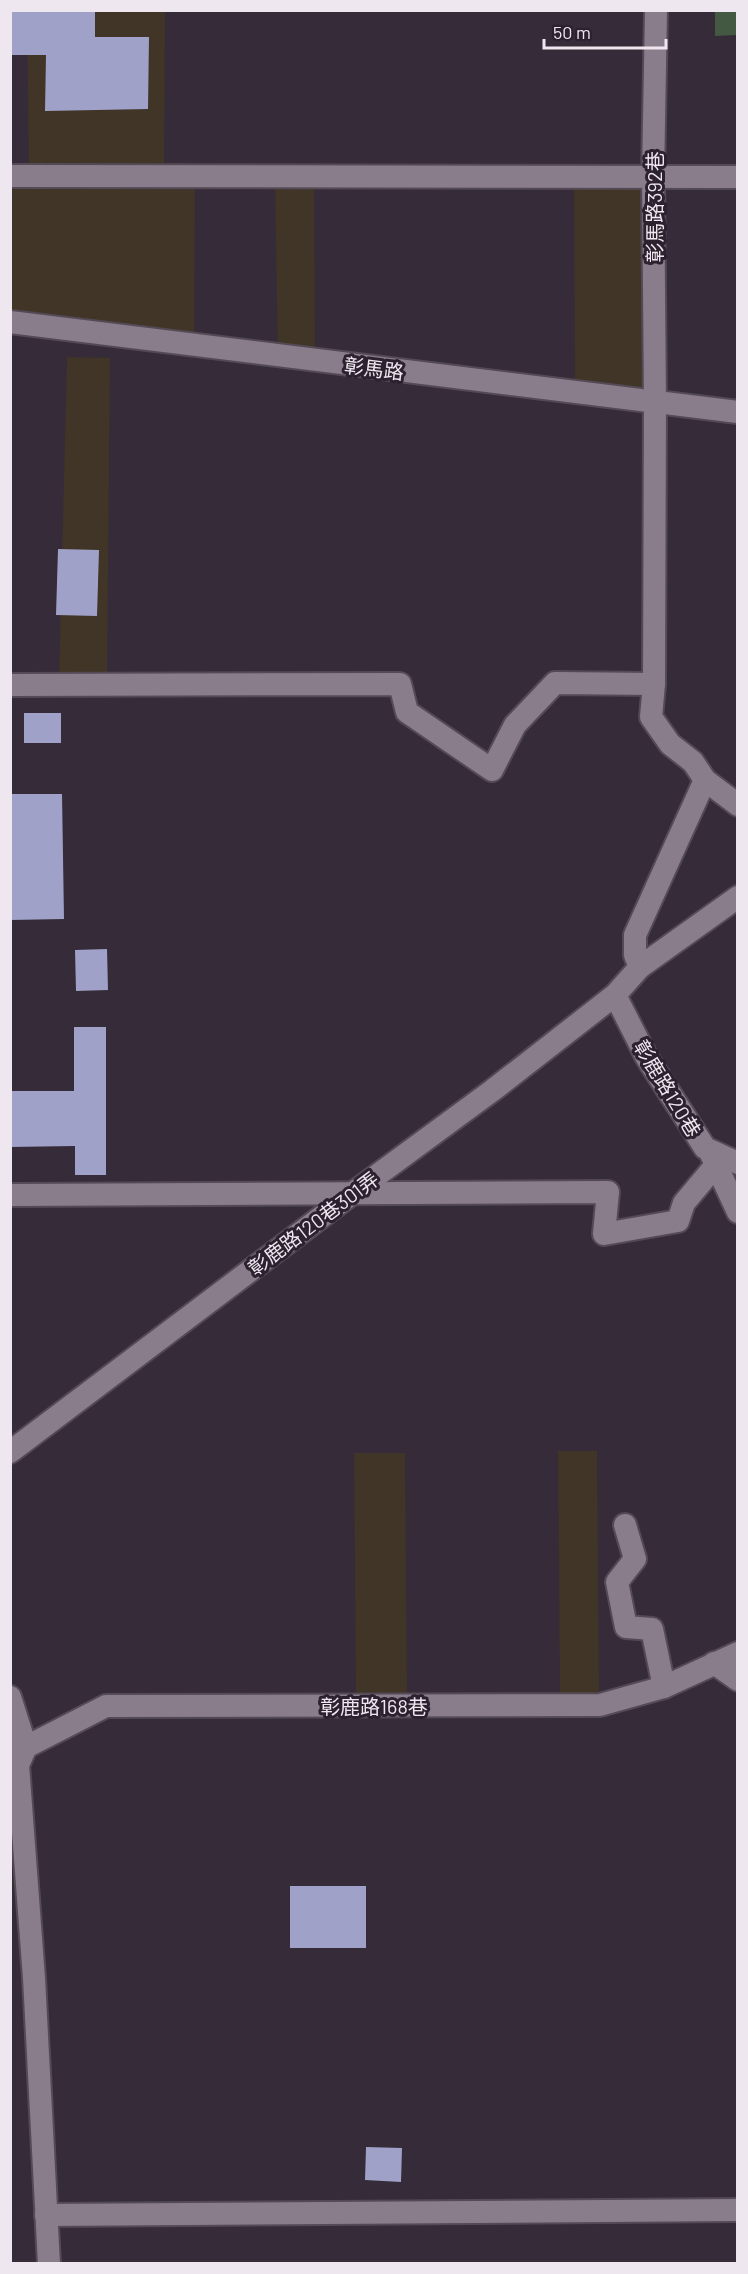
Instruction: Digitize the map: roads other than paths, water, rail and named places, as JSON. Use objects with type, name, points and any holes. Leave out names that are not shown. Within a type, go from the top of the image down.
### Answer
[{"type":"street","name":"彰馬路392巷","points":[[656,10],[653,177],[656,403],[654,684],[651,717],[670,744],[693,762],[705,780],[738,805]]},
{"type":"street","points":[[10,176],[738,177]]},
{"type":"street","name":"彰馬路","points":[[10,322],[738,412]]},
{"type":"street","points":[[10,685],[400,684],[407,712],[492,770],[515,725],[555,683],[654,684]]},
{"type":"street","points":[[640,967],[635,955],[635,935],[705,780]]},
{"type":"street","name":"彰鹿路120巷301弄","points":[[10,1452],[493,1090],[615,995],[640,967],[732,910]]},
{"type":"street","name":"彰鹿路120巷","points":[[615,995],[646,1058],[712,1158],[738,1163]]},
{"type":"street","points":[[10,1195],[608,1192],[604,1234],[678,1221],[684,1203],[712,1158]]},
{"type":"street","points":[[712,1158],[738,1212]]},
{"type":"street","points":[[625,1525],[635,1559],[617,1582],[626,1627],[651,1629],[664,1687]]},
{"type":"street","name":"彰鹿路168巷","points":[[18,1748],[106,1706],[600,1705],[664,1687],[738,1653]]},
{"type":"street","points":[[714,1663],[738,1680]]},
{"type":"street","points":[[10,1697],[18,1748],[34,1978],[49,2264]]},
{"type":"street","points":[[46,2215],[738,2210]]}]
